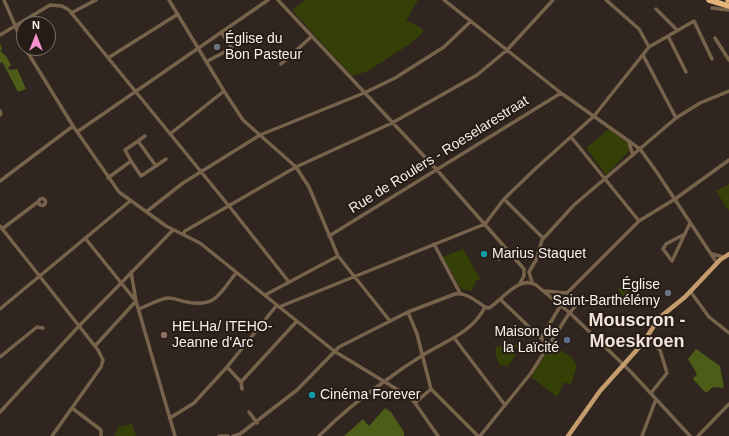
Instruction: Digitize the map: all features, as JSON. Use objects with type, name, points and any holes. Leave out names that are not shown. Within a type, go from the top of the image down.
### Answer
[{"type":"highway","points":[[709,0],[729,6]]},
{"type":"main road","points":[[568,436],[600,391],[643,344],[659,318],[690,291],[720,260],[729,254]]},
{"type":"street","points":[[4,0],[16,31]]},
{"type":"street","points":[[62,6],[64,0]]},
{"type":"street","points":[[71,13],[96,0]]},
{"type":"street","points":[[169,0],[243,120],[296,167],[309,187],[338,256],[353,277],[390,321]]},
{"type":"street","points":[[77,132],[268,0]]},
{"type":"street","points":[[278,0],[437,170],[524,269],[524,276],[519,283],[501,300],[489,308],[485,307],[460,293],[434,244]]},
{"type":"street","points":[[444,0],[561,93],[640,150],[656,170],[712,254],[720,260]]},
{"type":"street","points":[[183,234],[185,231],[296,167],[392,123],[477,75],[508,50],[553,0]]},
{"type":"street","points":[[606,0],[638,29],[649,47]]},
{"type":"street","points":[[0,35],[50,5],[62,6],[71,13],[134,92],[229,206],[289,282]]},
{"type":"street","points":[[712,8],[729,10]]},
{"type":"street","points":[[656,9],[677,30]]},
{"type":"street","points":[[108,58],[178,14]]},
{"type":"street","points":[[170,418],[194,403],[227,367],[278,306],[485,224],[504,199],[594,116],[649,47],[694,20],[712,59]]},
{"type":"street","points":[[146,212],[200,172],[260,134],[364,93],[395,78],[444,47],[471,21]]},
{"type":"street","points":[[206,62],[232,48],[221,32]]},
{"type":"street","points":[[281,64],[311,36]]},
{"type":"street","points":[[668,36],[686,72]]},
{"type":"street","points":[[715,38],[729,60]]},
{"type":"street","points":[[643,55],[676,118]]},
{"type":"street","points":[[30,56],[73,126],[118,192],[173,230],[200,244],[334,351],[408,396],[415,403],[438,436]]},
{"type":"street","points":[[170,134],[224,91]]},
{"type":"street","points":[[690,436],[624,366],[561,305],[532,282],[529,276],[530,270],[536,261],[543,238],[574,205],[676,118],[700,103],[729,91]]},
{"type":"street","name":"Rue de Roulers - Roeselarestraat","points":[[329,236],[561,93]]},
{"type":"street","points":[[0,111],[0,116]]},
{"type":"street","points":[[1,179],[73,126]]},
{"type":"street","points":[[145,136],[125,151],[141,176],[166,159]]},
{"type":"street","points":[[622,136],[631,146],[633,155]]},
{"type":"street","points":[[571,137],[638,221]]},
{"type":"street","points":[[138,141],[156,166]]},
{"type":"street","points":[[544,291],[567,293],[638,221],[675,199],[729,160]]},
{"type":"street","points":[[108,178],[131,161]]},
{"type":"street","points":[[504,199],[543,238]]},
{"type":"street","points":[[39,201],[1,227],[95,346],[103,363],[52,436]]},
{"type":"street","points":[[0,309],[130,201]]},
{"type":"street","points":[[683,235],[666,244],[663,250],[672,261],[690,223]]},
{"type":"street","points":[[0,412],[79,326],[173,230]]},
{"type":"street","points":[[84,238],[136,301]]},
{"type":"street","points":[[499,259],[508,250]]},
{"type":"street","points":[[712,254],[720,260]]},
{"type":"street","points":[[265,295],[338,256]]},
{"type":"street","points":[[524,269],[530,270]]},
{"type":"street","points":[[131,272],[136,301],[175,436]]},
{"type":"street","points":[[139,309],[168,298],[192,303],[209,303],[236,273]]},
{"type":"street","points":[[232,278],[243,279]]},
{"type":"street","points":[[519,283],[532,282]]},
{"type":"street","points":[[690,291],[709,317],[729,333]]},
{"type":"street","points":[[233,436],[239,435],[257,423],[297,390],[339,347],[408,312],[445,297],[460,293]]},
{"type":"street","points":[[501,300],[548,345]]},
{"type":"street","points":[[95,346],[136,301]]},
{"type":"street","points":[[408,312],[417,334],[431,389],[479,436],[531,373],[569,313],[578,303]]},
{"type":"street","points":[[541,338],[561,305]]},
{"type":"street","points":[[320,436],[346,409],[423,355],[455,339],[475,322],[485,307]]},
{"type":"street","points":[[241,382],[297,321]]},
{"type":"street","points":[[1,355],[37,327],[44,328]]},
{"type":"street","points":[[646,338],[660,350],[667,374],[651,393]]},
{"type":"street","points":[[455,339],[505,405]]},
{"type":"street","points":[[227,367],[241,382],[242,388]]},
{"type":"street","points":[[415,403],[431,389]]},
{"type":"street","points":[[642,436],[656,399]]},
{"type":"street","points":[[698,436],[728,406]]},
{"type":"street","points":[[72,408],[101,430],[101,436]]},
{"type":"street","points":[[249,412],[257,423]]},
{"type":"street","points":[[219,436],[228,436]]},
{"type":"green space","points":[[306,0],[418,0],[406,20],[423,29],[423,32],[411,43],[368,71],[352,76],[292,10]]},
{"type":"green space","points":[[0,51],[6,56],[11,65],[8,68],[10,70],[17,69],[26,89],[18,92],[4,65],[2,62],[0,63]]},
{"type":"green space","points":[[609,129],[629,144],[631,149],[606,175],[586,148]]},
{"type":"green space","points":[[729,184],[729,211],[716,191]]},
{"type":"green space","points":[[463,249],[480,278],[475,282],[472,291],[461,289],[443,257]]},
{"type":"green space","points":[[624,278],[633,278],[640,290],[626,299],[618,290],[621,286],[620,283]]},
{"type":"green space","points":[[512,341],[517,346],[512,353],[516,355],[507,367],[505,365],[501,366],[497,360],[495,348]]},
{"type":"green space","points":[[552,345],[571,357],[577,365],[571,385],[564,382],[557,397],[531,377]]},
{"type":"green space","points":[[696,349],[720,366],[724,388],[713,387],[706,393],[693,379],[697,374],[688,359]]},
{"type":"green space","points":[[385,408],[391,412],[404,432],[404,436],[344,436],[363,419],[369,426]]},
{"type":"green space","points":[[132,424],[136,436],[114,436],[119,427]]},
{"type":"place","name":"Église du Bon Pasteur","points":[[217,47]]},
{"type":"place","name":"Marius Staquet","points":[[484,254]]},
{"type":"place","name":"Église Saint-Barthélémy","points":[[668,293]]},
{"type":"place","name":"HELHa/ ITEHO- Jeanne d'Arc","points":[[164,335]]},
{"type":"place","name":"Maison de la Laïcité","points":[[567,340]]},
{"type":"place","name":"Cinéma Forever","points":[[312,395]]},
{"type":"district","name":"Mouscron - Moeskroen","points":[[637,331]]}]
